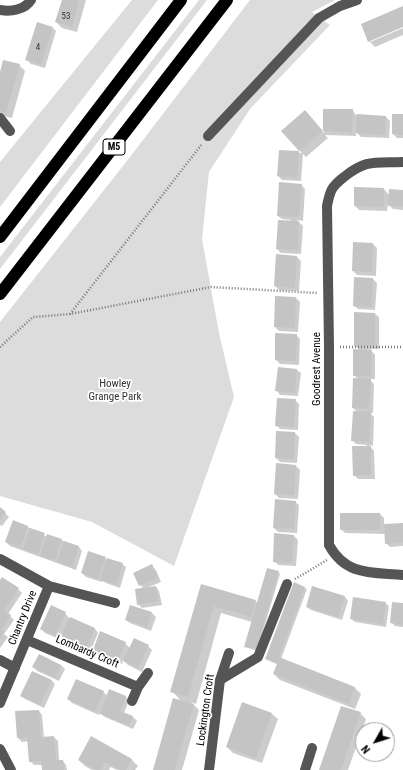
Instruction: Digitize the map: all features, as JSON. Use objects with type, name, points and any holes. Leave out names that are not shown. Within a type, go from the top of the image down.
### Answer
[{"type":"highway","points":[[0,238],[181,0]]},
{"type":"highway","name":"M5","points":[[0,294],[227,0]]},
{"type":"street","points":[[0,10],[11,12],[29,4],[31,0]]},
{"type":"street","points":[[208,136],[319,18],[340,6],[357,0]]},
{"type":"street","points":[[0,118],[10,131]]},
{"type":"street","name":"Goodrest Avenue","points":[[335,556],[328,545],[330,347],[326,206],[330,190],[354,168],[367,163],[403,162]]},
{"type":"street","points":[[335,556],[355,570],[403,574]]},
{"type":"street","name":"Chantry Drive","points":[[0,559],[49,586],[115,603]]},
{"type":"street","points":[[220,680],[258,657],[287,584]]},
{"type":"street","name":"Chantry Drive","points":[[0,703],[49,586]]},
{"type":"street","name":"Lombardy Croft","points":[[27,640],[138,687]]},
{"type":"street","name":"Lockington Croft","points":[[209,770],[220,680],[229,653]]},
{"type":"street","points":[[0,660],[15,668]]},
{"type":"street","points":[[132,701],[138,687],[148,673]]},
{"type":"street","points":[[305,770],[312,748]]},
{"type":"street","points":[[0,749],[11,770]]},
{"type":"path","points":[[70,314],[208,136]]},
{"type":"path","points":[[0,347],[33,317],[70,314],[211,287],[329,294]]},
{"type":"path","points":[[330,347],[403,348]]},
{"type":"path","points":[[287,584],[335,556]]},
{"type":"green space","points":[[132,0],[158,0],[0,207],[0,162]]},
{"type":"green space","points":[[199,0],[207,0],[0,269],[0,257]]},
{"type":"green space","name":"Howley Grange Park","points":[[250,0],[335,0],[312,12],[330,25],[250,109],[209,172],[202,239],[219,333],[234,397],[174,566],[92,522],[0,496],[0,322],[130,157]]},
{"type":"building","points":[[62,0],[79,0],[72,27],[55,22]]},
{"type":"building","points":[[403,6],[403,27],[368,42],[361,24]]},
{"type":"building","points":[[37,22],[53,27],[41,65],[25,60]]},
{"type":"building","points":[[3,60],[20,64],[6,113],[0,111],[0,72]]},
{"type":"building","points":[[323,109],[353,109],[352,133],[323,131]]},
{"type":"building","points":[[305,110],[323,131],[299,151],[281,131]]},
{"type":"building","points":[[357,114],[386,116],[385,135],[356,133]]},
{"type":"building","points":[[392,114],[403,114],[403,135],[392,134]]},
{"type":"building","points":[[279,150],[299,151],[297,178],[277,176]]},
{"type":"building","points":[[279,182],[302,184],[299,217],[277,216]]},
{"type":"building","points":[[354,187],[384,188],[384,207],[354,206]]},
{"type":"building","points":[[389,189],[403,190],[403,206],[388,206]]},
{"type":"building","points":[[278,220],[299,221],[298,250],[276,249]]},
{"type":"building","points":[[353,242],[373,243],[372,272],[352,271]]},
{"type":"building","points":[[276,254],[297,256],[295,288],[274,286]]},
{"type":"building","points":[[354,277],[373,278],[372,307],[353,306]]},
{"type":"building","points":[[275,296],[296,297],[295,328],[274,327]]},
{"type":"building","points":[[354,312],[375,313],[375,346],[354,346]]},
{"type":"building","points":[[275,333],[297,334],[296,361],[275,360]]},
{"type":"building","points":[[353,349],[372,350],[371,376],[353,376]]},
{"type":"building","points":[[278,367],[297,369],[295,393],[275,391]]},
{"type":"building","points":[[353,378],[371,379],[369,409],[352,408]]},
{"type":"building","points":[[277,398],[296,399],[294,427],[275,426]]},
{"type":"building","points":[[353,411],[371,412],[369,442],[351,441]]},
{"type":"building","points":[[276,431],[295,432],[294,459],[275,458]]},
{"type":"building","points":[[352,446],[371,446],[371,475],[353,476]]},
{"type":"building","points":[[276,463],[296,465],[294,495],[274,494]]},
{"type":"building","points":[[275,499],[296,501],[294,529],[273,528]]},
{"type":"building","points":[[0,507],[6,512],[0,520]]},
{"type":"building","points":[[340,513],[380,513],[380,530],[340,530]]},
{"type":"building","points":[[13,520],[28,526],[21,547],[5,542]]},
{"type":"building","points":[[403,523],[403,542],[385,544],[384,524]]},
{"type":"building","points":[[30,528],[45,533],[38,554],[23,549]]},
{"type":"building","points":[[274,533],[294,535],[292,563],[273,562]]},
{"type":"building","points":[[47,534],[62,539],[55,560],[40,556]]},
{"type":"building","points":[[64,541],[79,546],[72,567],[57,562]]},
{"type":"building","points":[[88,551],[106,557],[98,579],[81,573]]},
{"type":"building","points":[[107,558],[123,563],[116,585],[100,580]]},
{"type":"building","points":[[152,564],[158,578],[139,586],[133,573]]},
{"type":"building","points":[[267,568],[279,571],[256,650],[244,647]]},
{"type":"building","points":[[2,577],[19,588],[4,610],[11,615],[1,630],[4,632],[0,639],[0,580]]},
{"type":"building","points":[[294,582],[305,587],[279,657],[355,687],[349,704],[273,674],[277,664],[265,659]]},
{"type":"building","points":[[201,584],[256,600],[251,617],[214,606],[188,697],[170,692]]},
{"type":"building","points":[[156,586],[158,601],[137,605],[135,589]]},
{"type":"building","points":[[312,586],[345,596],[338,617],[306,607]]},
{"type":"building","points":[[353,597],[386,602],[383,624],[350,619]]},
{"type":"building","points":[[392,602],[403,603],[403,625],[390,623]]},
{"type":"building","points":[[51,605],[66,612],[55,636],[40,629]]},
{"type":"building","points":[[130,605],[152,612],[147,627],[125,620]]},
{"type":"building","points":[[70,617],[95,628],[87,647],[61,636]]},
{"type":"building","points":[[100,631],[126,642],[118,660],[93,650]]},
{"type":"building","points":[[134,638],[149,645],[138,668],[123,661]]},
{"type":"building","points":[[39,654],[61,665],[55,678],[32,667]]},
{"type":"building","points":[[32,671],[52,680],[40,705],[20,696]]},
{"type":"building","points":[[76,679],[104,691],[95,712],[67,699]]},
{"type":"building","points":[[109,689],[126,696],[120,711],[133,716],[129,726],[100,714]]},
{"type":"building","points":[[173,698],[194,704],[175,770],[153,770]]},
{"type":"building","points":[[242,702],[272,713],[256,758],[226,747]]},
{"type":"building","points":[[341,706],[361,712],[358,722],[355,722],[355,729],[341,770],[319,770]]},
{"type":"building","points":[[39,710],[41,737],[54,736],[56,760],[63,760],[64,770],[42,770],[41,761],[29,762],[27,738],[17,738],[15,711]]},
{"type":"building","points":[[91,736],[132,759],[126,770],[120,770],[105,762],[101,770],[96,770],[78,760]]}]
